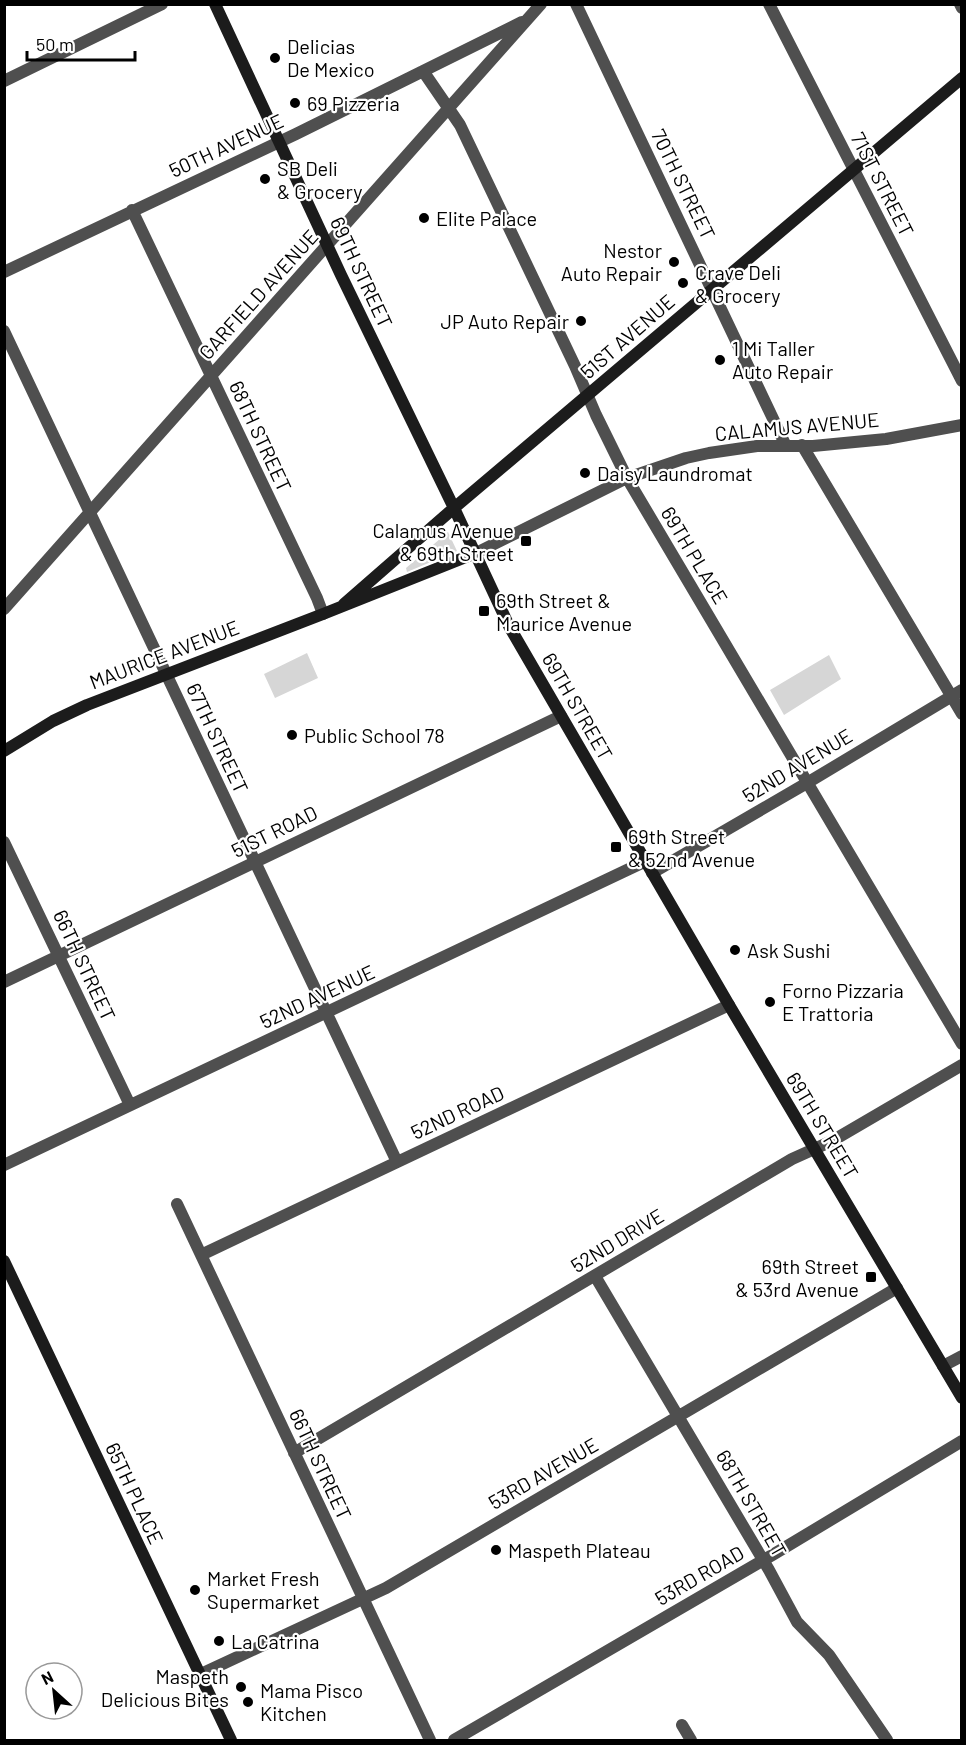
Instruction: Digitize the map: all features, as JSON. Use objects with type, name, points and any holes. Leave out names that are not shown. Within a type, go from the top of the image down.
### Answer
[{"type":"street","points":[[4,81],[162,4]]},
{"type":"street","name":"69TH STREET","points":[[215,4],[509,626],[729,1005],[962,1398]]},
{"type":"street","name":"GARFIELD AVENUE","points":[[4,609],[91,514],[541,4]]},
{"type":"street","name":"70TH STREET","points":[[576,4],[786,446]]},
{"type":"street","name":"71ST STREET","points":[[769,4],[962,381]]},
{"type":"street","name":"50TH AVENUE","points":[[4,272],[279,142],[528,19]]},
{"type":"street","name":"69TH PLACE","points":[[423,71],[460,124],[627,478],[962,1044]]},
{"type":"street","name":"51ST AVENUE","points":[[454,507],[962,78]]},
{"type":"street","name":"68TH STREET","points":[[132,210],[317,598],[322,614]]},
{"type":"street","name":"67TH STREET","points":[[4,331],[397,1162]]},
{"type":"street","name":"CALAMUS AVENUE","points":[[476,553],[627,478],[686,458],[757,446],[813,446],[886,440],[962,425]]},
{"type":"street","points":[[802,445],[956,693],[962,714]]},
{"type":"street","name":"MAURICE AVENUE","points":[[344,604],[454,507]]},
{"type":"street","name":"MAURICE AVENUE","points":[[4,751],[53,721],[87,705],[476,553]]},
{"type":"street","name":"52ND AVENUE","points":[[652,873],[956,693]]},
{"type":"street","name":"51ST ROAD","points":[[4,982],[561,716]]},
{"type":"street","name":"66TH STREET","points":[[4,842],[130,1106]]},
{"type":"street","name":"52ND AVENUE","points":[[4,1165],[646,861]]},
{"type":"street","name":"52ND ROAD","points":[[201,1255],[729,1005]]},
{"type":"street","name":"52ND DRIVE","points":[[294,1453],[792,1159],[842,1136],[962,1065]]},
{"type":"street","name":"66TH STREET","points":[[177,1204],[430,1740]]},
{"type":"street","name":"65TH PLACE","points":[[4,1261],[231,1740]]},
{"type":"street","name":"68TH STREET","points":[[595,1276],[797,1622],[829,1655],[887,1740]]},
{"type":"street","name":"53RD AVENUE","points":[[201,1674],[386,1588],[897,1288]]},
{"type":"street","points":[[943,1366],[962,1356]]},
{"type":"street","name":"53RD ROAD","points":[[454,1740],[763,1561],[962,1441]]},
{"type":"street","points":[[682,1725],[691,1740]]},
{"type":"shaded area","points":[[448,532],[457,551],[407,572],[406,568]]},
{"type":"shaded area","points":[[307,653],[318,678],[275,698],[264,674]]},
{"type":"shaded area","points":[[829,655],[841,679],[784,715],[770,690]]},
{"type":"place","name":"Delicias De Mexico","points":[[275,58]]},
{"type":"place","name":"69 Pizzeria","points":[[295,103]]},
{"type":"place","name":"SB Deli & Grocery","points":[[265,179]]},
{"type":"place","name":"Elite Palace","points":[[424,218]]},
{"type":"place","name":"Nestor Auto Repair","points":[[674,262]]},
{"type":"place","name":"Crave Deli & Grocery","points":[[683,283]]},
{"type":"place","name":"JP Auto Repair","points":[[581,321]]},
{"type":"place","name":"1 Mi Taller Auto Repair","points":[[720,360]]},
{"type":"place","name":"Daisy Laundromat","points":[[585,473]]},
{"type":"place","name":"Calamus Avenue & 69th Street","points":[[526,541]]},
{"type":"place","name":"69th Street & Maurice Avenue","points":[[484,611]]},
{"type":"place","name":"Public School 78","points":[[292,735]]},
{"type":"place","name":"69th Street & 52nd Avenue","points":[[616,847]]},
{"type":"place","name":"Ask Sushi","points":[[735,950]]},
{"type":"place","name":"Forno Pizzaria E Trattoria","points":[[770,1002]]},
{"type":"place","name":"69th Street & 53rd Avenue","points":[[871,1277]]},
{"type":"place","name":"Maspeth Plateau","points":[[496,1550]]},
{"type":"place","name":"Market Fresh Supermarket","points":[[195,1590]]},
{"type":"place","name":"La Catrina","points":[[219,1641]]},
{"type":"place","name":"Maspeth Delicious Bites","points":[[241,1687]]},
{"type":"place","name":"Mama Pisco Kitchen","points":[[248,1702]]}]
